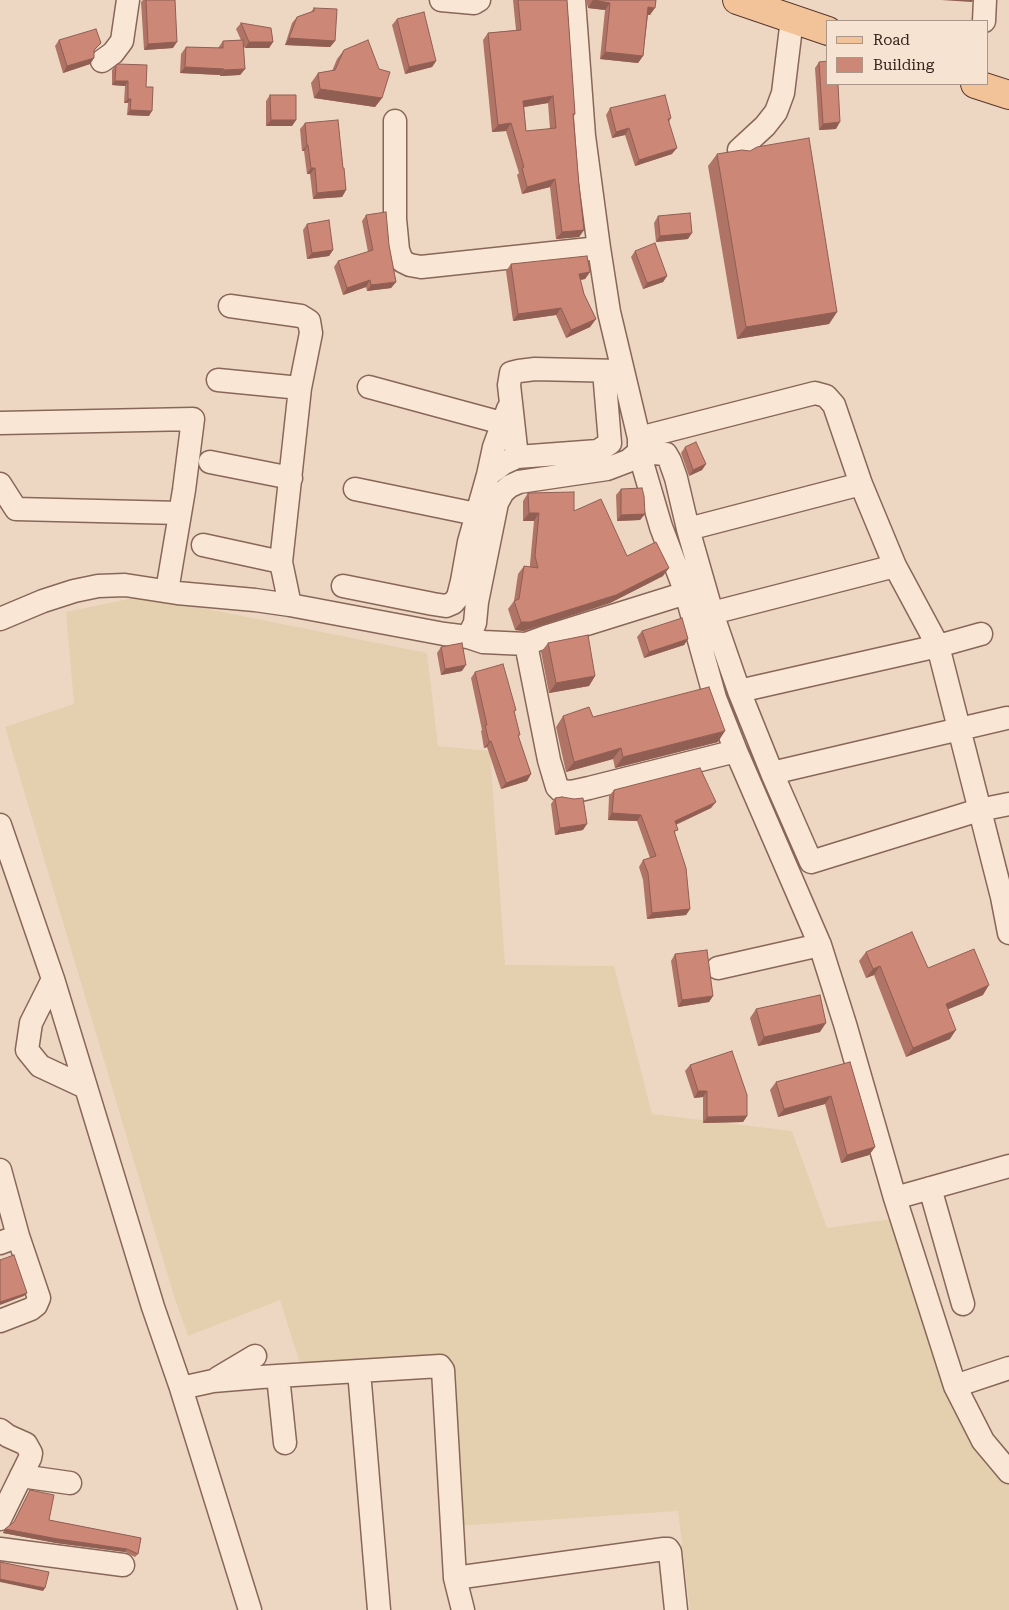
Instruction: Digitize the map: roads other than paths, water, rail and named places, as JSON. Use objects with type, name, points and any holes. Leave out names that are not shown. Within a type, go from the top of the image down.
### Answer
[{"type":"main road","points":[[737,0],[777,10],[826,30]]},
{"type":"main road","points":[[982,85],[1009,95]]},
{"type":"street","points":[[102,61],[113,53],[122,41],[128,0]]},
{"type":"street","points":[[441,0],[474,3],[479,0]]},
{"type":"street","points":[[488,475],[504,463],[518,458],[598,451],[610,443],[614,371],[609,312],[584,136],[574,0]]},
{"type":"street","points":[[984,20],[985,0]]},
{"type":"street","points":[[739,150],[765,126],[776,112],[783,92],[777,10]]},
{"type":"street","points":[[395,121],[395,219],[398,250],[402,261],[421,267],[600,248]]},
{"type":"street","points":[[230,306],[300,316],[309,321],[311,333],[300,388],[282,562],[290,605]]},
{"type":"street","points":[[343,586],[446,606],[454,603],[458,597],[476,514],[494,447],[506,414],[510,374],[535,369],[614,371]]},
{"type":"street","points":[[614,371],[639,445],[661,527],[686,593],[715,698],[820,945],[845,1024],[895,1198],[955,1386],[983,1441],[1009,1472]]},
{"type":"street","points":[[218,380],[300,388]]},
{"type":"street","points":[[369,387],[506,414]]},
{"type":"street","points":[[468,638],[475,623],[477,602],[497,503],[503,492],[510,486],[519,482],[607,469],[628,461],[639,445],[806,394],[815,392],[826,396],[834,405],[861,484],[895,566],[938,646],[979,810],[1005,896],[1009,933]]},
{"type":"street","points":[[506,414],[518,458]]},
{"type":"street","points":[[0,423],[193,419],[167,591]]},
{"type":"street","points":[[639,445],[666,454],[676,478],[688,529],[712,613],[739,691],[772,773],[812,862],[979,810],[1009,804]]},
{"type":"street","points":[[210,462],[290,478]]},
{"type":"street","points":[[0,484],[16,509],[180,513]]},
{"type":"street","points":[[688,529],[861,484]]},
{"type":"street","points":[[355,489],[476,514]]},
{"type":"street","points":[[203,545],[282,562]]},
{"type":"street","points":[[712,613],[895,566]]},
{"type":"street","points":[[0,618],[74,591],[98,586],[125,585],[290,605],[483,642],[526,644],[686,593]]},
{"type":"street","points":[[739,691],[938,646],[981,634]]},
{"type":"street","points":[[526,644],[549,760],[557,787],[561,791],[572,792],[736,751]]},
{"type":"street","points":[[772,773],[1006,718]]},
{"type":"street","points":[[0,824],[53,980],[153,1306],[181,1388],[250,1610]]},
{"type":"street","points":[[718,968],[820,945]]},
{"type":"street","points":[[53,980],[31,1022],[27,1050],[40,1066],[85,1086]]},
{"type":"street","points":[[895,1198],[1009,1166]]},
{"type":"street","points":[[0,1170],[9,1240],[39,1298],[36,1305],[31,1309],[0,1321]]},
{"type":"street","points":[[930,1188],[962,1304]]},
{"type":"street","points":[[213,1381],[255,1356]]},
{"type":"street","points":[[181,1388],[213,1381],[440,1366],[442,1370],[454,1578],[463,1610]]},
{"type":"street","points":[[955,1386],[1009,1368]]},
{"type":"street","points":[[360,1371],[379,1610]]},
{"type":"street","points":[[278,1376],[285,1444]]},
{"type":"street","points":[[0,1430],[26,1444],[31,1453],[0,1519]]},
{"type":"street","points":[[21,1476],[70,1483]]},
{"type":"street","points":[[0,1549],[123,1565]]},
{"type":"street","points":[[454,1578],[664,1549],[670,1552],[676,1610]]}]
